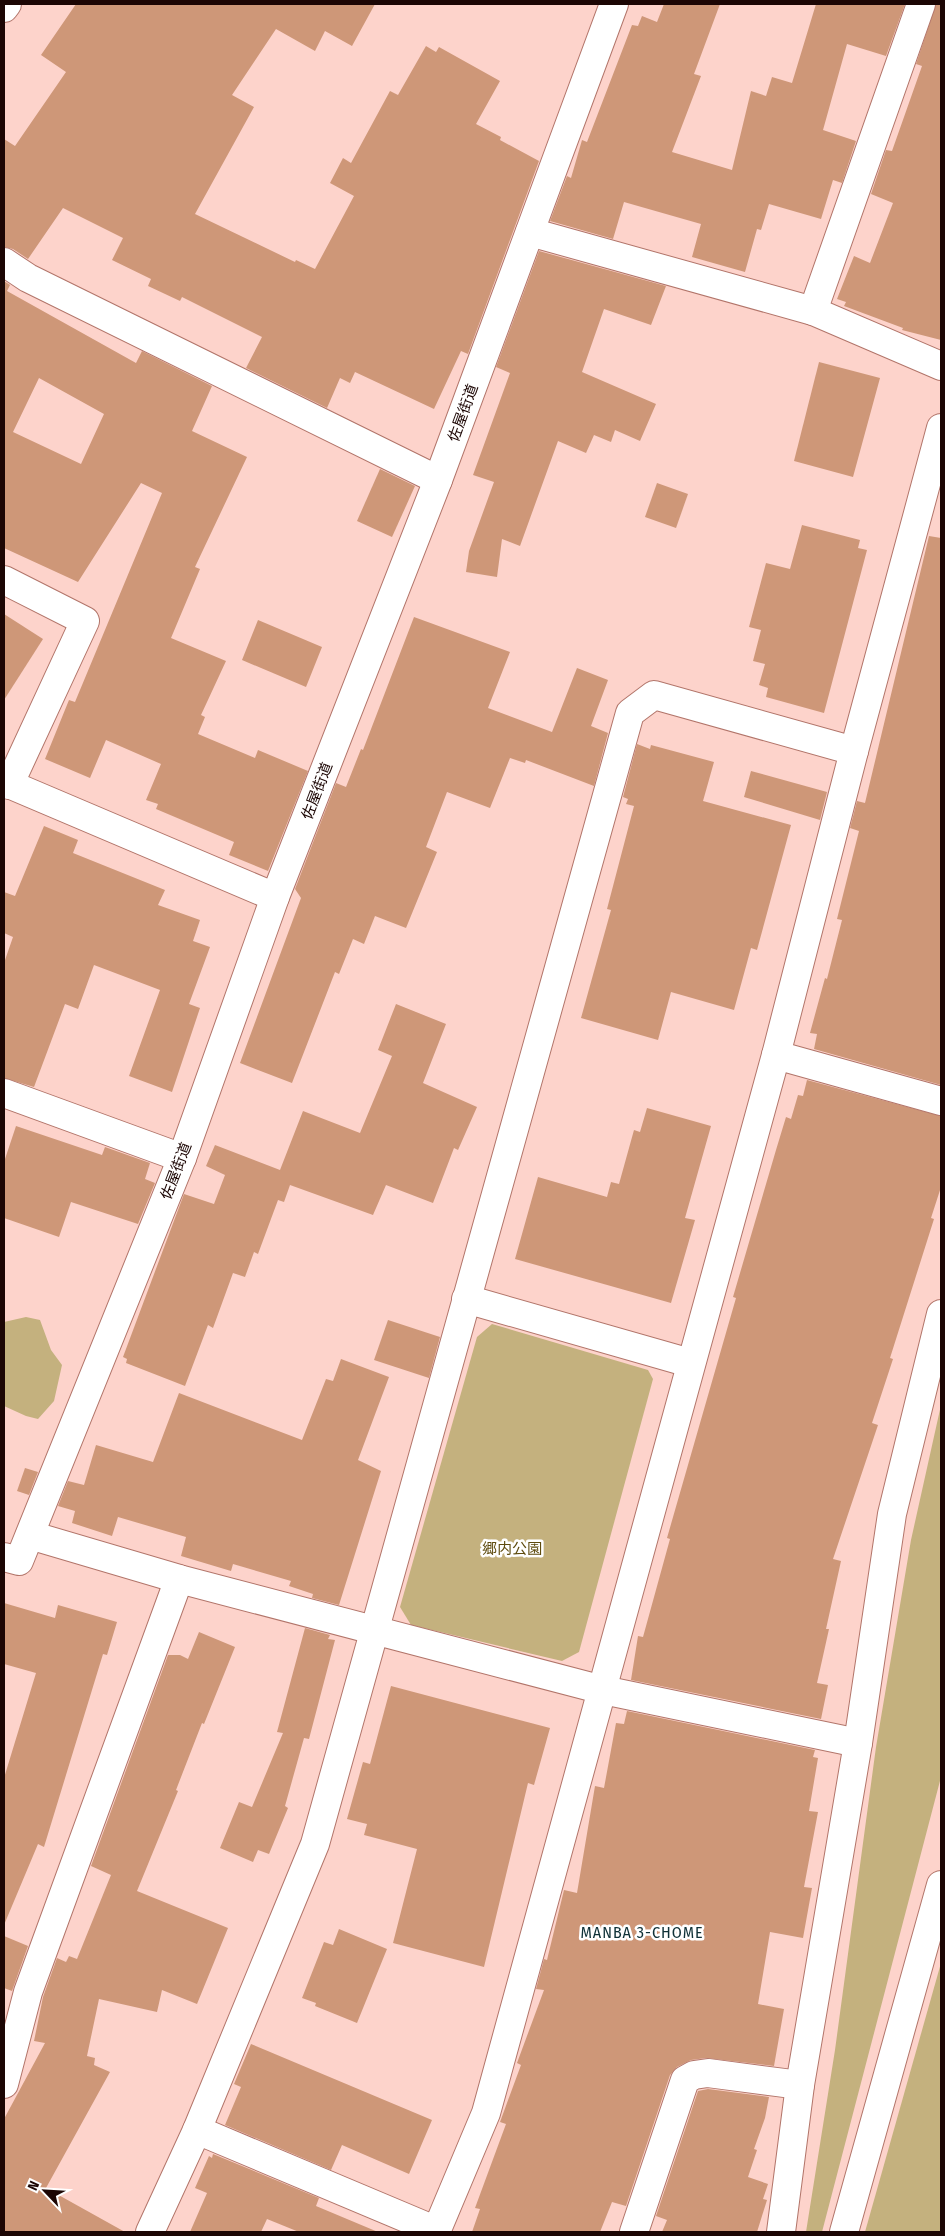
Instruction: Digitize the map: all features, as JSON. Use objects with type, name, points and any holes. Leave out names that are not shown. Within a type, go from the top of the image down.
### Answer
[{"type":"street","points":[[4,8],[7,4]]},
{"type":"street","name":"佐屋街道","points":[[4,1557],[19,1561],[182,1158],[276,897],[438,480],[614,4]]},
{"type":"street","points":[[813,311],[921,4]]},
{"type":"street","points":[[530,232],[813,311],[941,366]]},
{"type":"street","points":[[4,262],[28,278],[438,480]]},
{"type":"street","points":[[196,2130],[436,2232],[486,2113],[603,1690],[690,1363],[776,1055],[854,751],[941,428]]},
{"type":"street","points":[[4,580],[85,621],[6,784],[276,897]]},
{"type":"street","points":[[150,2232],[196,2130],[315,1844],[630,713],[654,695],[854,751]]},
{"type":"street","points":[[776,1055],[941,1101]]},
{"type":"street","points":[[4,1093],[182,1158]]},
{"type":"street","points":[[466,1299],[690,1363]]},
{"type":"street","points":[[781,2232],[800,2085],[858,1743],[892,1514],[941,1314]]},
{"type":"street","points":[[30,1535],[179,1579],[603,1690],[858,1743]]},
{"type":"street","points":[[4,2084],[28,1992],[179,1579]]},
{"type":"street","points":[[844,2232],[941,1885]]},
{"type":"street","points":[[634,2232],[685,2080],[694,2075],[708,2073],[800,2085]]},
{"type":"green space","points":[[26,1317],[40,1320],[51,1350],[62,1365],[54,1401],[38,1419],[4,1406],[4,1322]]},
{"type":"green space","name":"郷内公園","points":[[492,1324],[648,1370],[653,1379],[579,1652],[562,1661],[411,1625],[400,1607],[477,1337]]},
{"type":"green space","points":[[941,1405],[941,1777],[822,2232],[806,2232],[835,2050],[876,1747],[911,1540]]},
{"type":"green space","points":[[941,1963],[941,2232],[865,2232]]},
{"type":"building","points":[[76,4],[375,4],[352,46],[325,31],[315,51],[276,29],[232,95],[254,107],[195,214],[295,262],[296,260],[315,269],[354,196],[330,183],[343,158],[351,163],[390,91],[398,95],[426,46],[436,52],[439,47],[500,81],[476,124],[501,137],[500,140],[539,161],[468,354],[461,351],[434,409],[355,372],[350,383],[340,378],[327,408],[246,368],[262,337],[182,297],[180,301],[148,286],[151,279],[112,260],[123,238],[63,208],[28,259],[13,249],[4,247],[4,139],[15,146],[66,72],[41,55]]},
{"type":"building","points":[[664,4],[720,4],[694,74],[701,76],[672,152],[732,170],[751,91],[766,96],[772,77],[792,83],[816,4],[905,4],[886,56],[847,44],[823,130],[856,141],[842,183],[833,180],[821,219],[769,204],[761,230],[757,229],[745,272],[692,257],[701,224],[624,202],[613,239],[550,221],[567,176],[571,178],[582,140],[587,142],[632,25],[638,26],[642,16],[657,22]]},
{"type":"building","points":[[936,4],[941,4],[941,340],[902,330],[903,328],[844,306],[846,302],[837,299],[854,256],[870,263],[893,203],[871,194],[886,150],[892,151],[922,66],[916,64]]},
{"type":"building","points":[[539,251],[666,286],[651,325],[604,309],[582,372],[656,404],[640,441],[615,430],[611,442],[594,435],[586,453],[558,441],[520,546],[502,539],[497,577],[466,572],[469,551],[494,482],[473,475],[510,373],[496,367]]},
{"type":"building","points":[[4,281],[10,285],[7,291],[136,363],[142,351],[212,386],[192,431],[247,457],[195,567],[200,569],[171,638],[226,661],[201,715],[205,717],[198,734],[255,758],[258,750],[308,771],[268,871],[229,855],[234,842],[156,809],[158,804],[146,800],[161,764],[106,740],[90,778],[45,759],[69,700],[75,702],[162,493],[141,483],[78,582],[4,548]],"holes":[[[39,378],[104,414],[81,464],[13,432]]]},
{"type":"building","points":[[819,362],[880,378],[853,477],[794,461]]},
{"type":"building","points":[[380,469],[415,486],[392,537],[357,521]]},
{"type":"building","points":[[657,483],[688,494],[676,528],[645,517]]},
{"type":"building","points":[[802,525],[860,540],[858,548],[867,550],[824,713],[766,697],[768,688],[759,685],[765,664],[753,661],[761,630],[749,627],[766,563],[790,569]]},
{"type":"building","points":[[929,536],[941,538],[941,1085],[814,1049],[817,1034],[810,1033],[825,978],[827,979],[842,920],[837,919],[859,831],[850,828],[857,801],[865,803]]},
{"type":"building","points":[[4,614],[43,639],[4,700]]},
{"type":"building","points":[[414,617],[510,652],[488,708],[552,732],[577,668],[608,680],[591,726],[608,733],[594,786],[526,760],[525,763],[510,758],[490,808],[447,792],[426,847],[437,852],[406,928],[375,916],[364,944],[353,939],[339,974],[335,972],[292,1083],[240,1063],[301,898],[295,889],[336,783],[346,787],[361,749],[363,750]]},
{"type":"building","points":[[258,620],[322,647],[306,687],[242,660]]},
{"type":"building","points":[[637,744],[650,749],[651,745],[714,762],[703,801],[791,825],[757,950],[751,948],[734,1010],[671,992],[658,1040],[581,1018],[611,910],[607,909],[634,806],[626,804],[628,799],[623,797]]},
{"type":"building","points":[[751,771],[827,792],[820,820],[744,797]]},
{"type":"building","points":[[44,826],[78,840],[73,853],[165,890],[158,905],[200,920],[193,941],[210,947],[189,1004],[200,1008],[172,1092],[129,1076],[160,990],[94,965],[78,1009],[65,1004],[34,1087],[4,1078],[4,963],[13,937],[4,933],[4,892],[15,896]]},
{"type":"building","points":[[396,1004],[446,1024],[423,1083],[477,1107],[458,1150],[454,1148],[433,1203],[386,1185],[373,1215],[290,1185],[284,1202],[278,1200],[258,1254],[254,1252],[245,1277],[233,1273],[213,1328],[208,1325],[185,1386],[126,1363],[127,1359],[123,1357],[184,1194],[214,1204],[225,1175],[206,1166],[215,1145],[280,1170],[303,1111],[360,1133],[392,1056],[378,1050]]},
{"type":"building","points":[[807,1080],[941,1116],[941,1187],[931,1218],[934,1219],[890,1358],[893,1359],[872,1423],[878,1425],[833,1559],[841,1561],[826,1629],[829,1629],[817,1683],[828,1685],[821,1719],[631,1680],[638,1636],[643,1637],[670,1539],[667,1538],[736,1298],[733,1297],[776,1150],[786,1117],[791,1119],[798,1095],[803,1096]]},
{"type":"building","points":[[647,1108],[711,1126],[685,1218],[695,1220],[671,1303],[515,1259],[538,1177],[607,1197],[611,1182],[619,1184],[634,1130],[640,1132]]},
{"type":"building","points":[[16,1126],[102,1155],[105,1147],[150,1163],[145,1179],[155,1183],[138,1224],[71,1202],[59,1237],[4,1218],[4,1162]]},
{"type":"building","points":[[388,1320],[440,1337],[429,1378],[374,1360]]},
{"type":"building","points":[[341,1359],[389,1377],[358,1460],[381,1471],[339,1605],[312,1598],[313,1594],[289,1586],[291,1581],[233,1564],[231,1571],[181,1556],[186,1537],[118,1517],[112,1536],[72,1523],[75,1511],[58,1506],[68,1481],[84,1485],[96,1445],[153,1462],[179,1393],[302,1440],[326,1379],[333,1381]]},
{"type":"building","points":[[25,1468],[38,1472],[29,1495],[17,1491]]},
{"type":"building","points":[[4,1603],[55,1618],[58,1605],[117,1622],[107,1655],[103,1654],[44,1847],[38,1844],[4,1925],[4,1778],[36,1673],[4,1664]]},
{"type":"building","points":[[305,1628],[330,1635],[328,1639],[335,1640],[309,1739],[304,1738],[285,1806],[288,1808],[269,1854],[258,1850],[253,1862],[220,1848],[239,1802],[252,1807],[283,1733],[277,1732]]},
{"type":"building","points":[[199,1632],[235,1647],[204,1724],[202,1723],[176,1790],[178,1791],[137,1891],[228,1928],[197,2004],[162,1990],[157,2012],[99,1999],[87,2056],[95,2058],[94,2065],[110,2072],[46,2188],[125,2232],[4,2232],[4,2119],[45,2043],[34,2041],[43,1997],[57,1958],[66,1962],[69,1956],[77,1959],[111,1875],[91,1866],[168,1655],[180,1655],[188,1659]]},
{"type":"building","points":[[391,1686],[550,1728],[534,1785],[528,1783],[484,1967],[393,1943],[417,1849],[364,1835],[367,1824],[347,1819],[363,1762],[370,1764]]},
{"type":"building","points":[[627,1711],[815,1750],[813,1757],[818,1758],[809,1811],[818,1812],[804,1887],[812,1888],[803,1938],[770,1932],[758,2004],[784,2009],[774,2066],[706,2058],[691,2060],[677,2067],[670,2075],[626,2206],[612,2202],[600,2232],[472,2232],[480,2209],[475,2208],[506,2124],[500,2122],[521,2065],[517,2063],[544,1990],[536,1989],[544,1959],[547,1960],[564,1890],[577,1893],[595,1786],[604,1788],[616,1723],[624,1724]]},
{"type":"building","points":[[339,1929],[387,1949],[357,2023],[315,2006],[316,2003],[302,1998],[324,1942],[333,1945]]},
{"type":"building","points":[[4,1936],[28,1946],[12,1991],[4,1988]]},
{"type":"building","points":[[251,2044],[432,2120],[409,2174],[342,2145],[331,2170],[225,2125],[241,2087],[234,2084]]},
{"type":"building","points":[[708,2089],[769,2097],[765,2118],[754,2149],[757,2150],[748,2177],[768,2184],[763,2199],[767,2200],[757,2232],[662,2232],[667,2220],[656,2216],[698,2091]]},
{"type":"building","points":[[213,2154],[319,2198],[316,2206],[378,2232],[299,2232],[267,2219],[261,2232],[190,2232],[207,2193],[195,2188],[209,2156],[212,2158]]},
{"type":"district","name":"MANBA 3-CHOME","points":[[642,1932]]}]
